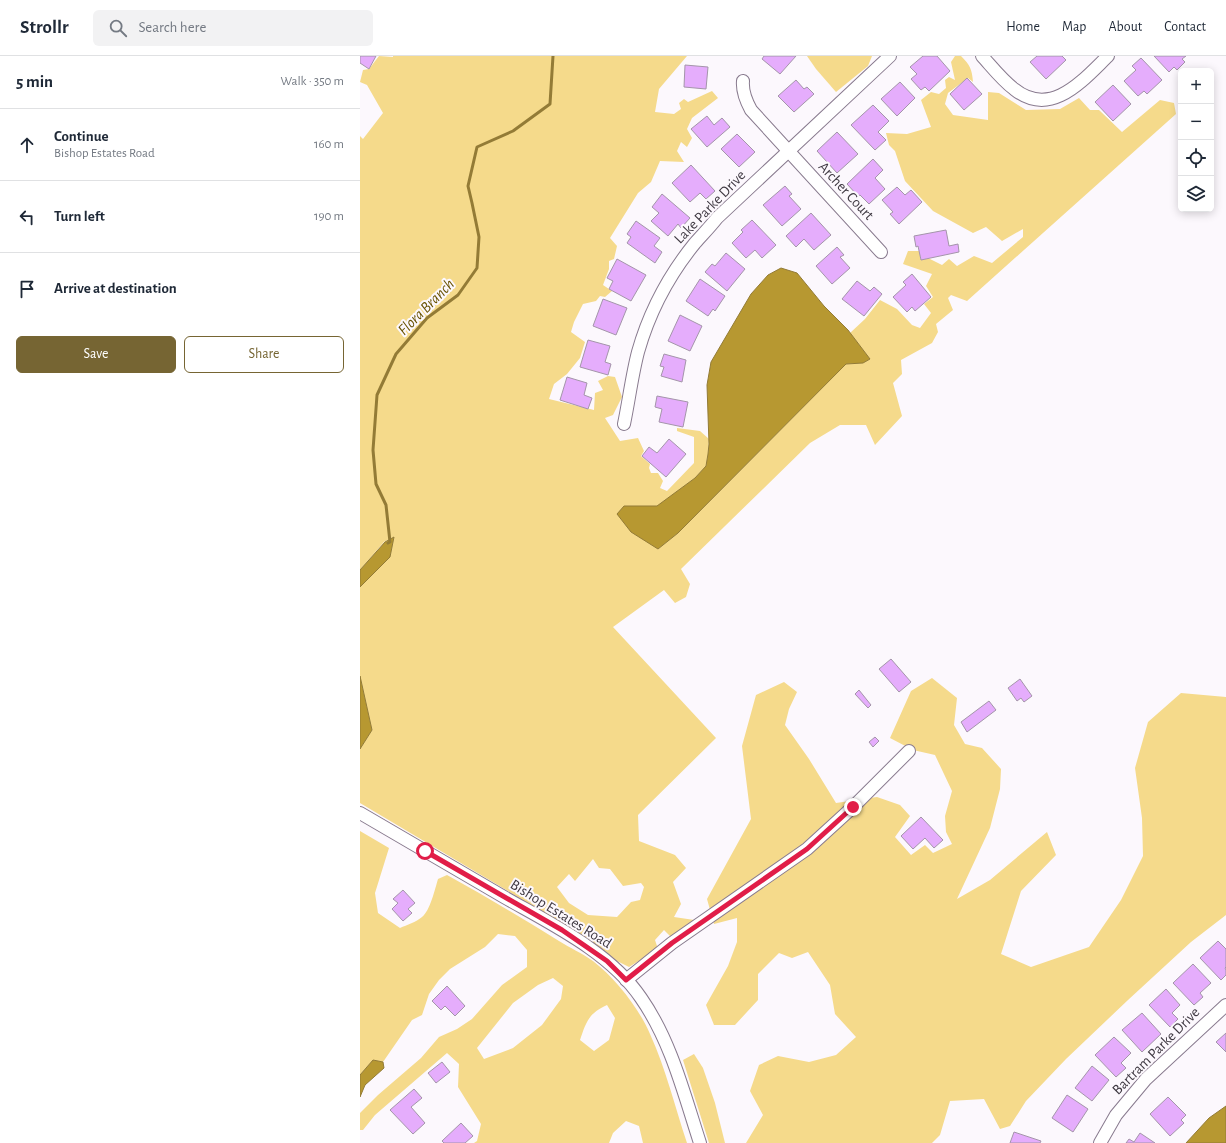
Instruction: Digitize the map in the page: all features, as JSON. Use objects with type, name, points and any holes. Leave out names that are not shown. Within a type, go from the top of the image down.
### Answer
[{"type":"street","name":"Lake Parke Drive","points":[[624,424],[638,352],[649,321],[663,291],[695,243],[718,218],[890,56]]},
{"type":"street","points":[[982,56],[1014,90],[1027,97],[1040,100],[1054,98],[1067,93],[1108,56]]},
{"type":"street","name":"Archer Court","points":[[743,81],[747,104],[751,110],[881,252]]},
{"type":"street","points":[[626,980],[672,943],[807,849],[853,807],[909,751]]},
{"type":"street","name":"Bishop Estates Road","points":[[360,813],[562,930],[607,961],[641,997],[655,1020],[665,1041],[700,1143]]},
{"type":"street","name":"Bartram Parke Drive","points":[[1100,1143],[1116,1115],[1146,1079],[1226,1005]]},
{"type":"shaded area","points":[[379,56],[687,56],[659,89],[655,112],[674,114],[681,109],[679,103],[684,99],[688,102],[712,91],[718,98],[692,118],[687,129],[692,138],[687,147],[681,142],[677,151],[684,162],[660,161],[651,182],[638,193],[610,238],[617,246],[614,259],[609,261],[609,269],[603,285],[612,291],[605,297],[600,296],[596,301],[583,304],[571,332],[585,342],[580,358],[567,374],[554,384],[549,399],[594,410],[595,393],[603,390],[598,381],[608,376],[615,377],[622,397],[613,415],[605,418],[620,441],[638,438],[644,451],[641,456],[650,464],[649,468],[651,473],[658,473],[663,481],[660,488],[667,491],[694,463],[694,437],[677,431],[677,428],[700,431],[709,439],[706,466],[695,478],[657,507],[624,506],[658,549],[678,533],[846,364],[863,363],[870,359],[850,333],[865,319],[880,300],[897,309],[912,325],[920,328],[931,313],[924,304],[933,297],[926,286],[932,274],[903,264],[908,251],[920,251],[920,259],[930,259],[942,265],[949,259],[957,266],[974,256],[992,263],[1023,237],[1023,229],[1002,241],[986,227],[973,233],[933,211],[905,181],[895,151],[889,145],[886,133],[907,134],[931,127],[921,100],[931,92],[939,94],[946,88],[945,80],[949,77],[955,80],[951,62],[955,56],[961,56],[968,65],[971,70],[973,82],[968,78],[948,93],[945,104],[953,115],[988,120],[988,92],[999,93],[1026,110],[1060,109],[1079,98],[1090,110],[1099,110],[1122,132],[1160,100],[1174,103],[1176,114],[967,301],[951,295],[948,298],[953,310],[936,324],[938,332],[932,343],[901,360],[902,374],[893,383],[902,416],[875,445],[866,425],[840,425],[810,443],[681,569],[690,584],[686,597],[675,603],[664,590],[613,627],[716,738],[638,815],[639,841],[675,855],[686,868],[673,882],[681,904],[674,917],[701,921],[673,939],[664,930],[655,940],[658,949],[629,967],[617,961],[590,940],[360,803],[360,749],[372,730],[360,676],[360,587],[390,557],[394,537],[384,542],[360,570],[360,136],[363,139],[383,113],[367,85],[360,82],[363,70],[369,69]],"holes":[[[593,859],[599,868],[610,869],[623,886],[641,883],[644,887],[640,900],[631,902],[617,917],[588,915],[569,903],[557,887],[569,874],[575,881]]]},
{"type":"shaded area","points":[[807,56],[872,56],[868,66],[836,92]]},
{"type":"shaded area","points":[[781,268],[797,273],[824,306],[848,330],[870,359],[863,363],[846,364],[678,533],[658,549],[631,532],[617,514],[624,506],[657,506],[695,478],[706,466],[709,444],[707,385],[711,362],[751,294],[768,275]]},
{"type":"shaded area","points":[[394,537],[390,557],[360,587],[360,570],[385,542]]},
{"type":"shaded area","points":[[360,676],[372,730],[360,749]]},
{"type":"shaded area","points":[[932,678],[957,698],[954,725],[965,744],[982,748],[1001,769],[1000,789],[990,828],[957,899],[990,880],[1047,832],[1056,855],[1021,891],[1001,954],[1031,967],[1089,947],[1121,900],[1143,856],[1142,818],[1135,768],[1148,722],[1181,693],[1226,697],[1226,915],[1191,942],[1066,1059],[1026,1101],[1010,1126],[1000,1129],[984,1099],[950,1101],[940,1135],[932,1143],[746,1143],[763,1115],[750,1091],[759,1065],[778,1056],[809,1062],[836,1055],[856,1037],[835,1014],[830,985],[808,952],[792,958],[779,953],[758,974],[758,1000],[735,1025],[714,1025],[706,1005],[728,966],[737,942],[737,918],[714,924],[707,899],[751,819],[742,746],[756,695],[784,682],[797,692],[789,709],[785,725],[809,759],[836,803],[877,797],[900,805],[910,816],[895,837],[911,855],[925,845],[933,853],[952,844],[946,832],[945,816],[952,791],[935,755],[913,750],[890,738],[911,691]]},
{"type":"shaded area","points":[[360,831],[389,848],[375,893],[378,913],[400,928],[417,920],[425,914],[432,900],[438,879],[447,875],[563,944],[585,955],[610,976],[626,994],[640,1014],[656,1047],[687,1143],[643,1143],[639,1126],[626,1121],[613,1133],[609,1143],[474,1143],[477,1141],[481,1124],[458,1087],[459,1064],[447,1053],[375,1115],[363,1130],[360,1130],[360,1113],[378,1095],[421,1058],[439,1037],[457,1029],[472,1019],[502,985],[527,967],[527,950],[515,936],[498,934],[485,947],[450,969],[439,980],[429,994],[422,1015],[412,1020],[383,1062],[373,1060],[360,1075]],"holes":[[[553,978],[563,986],[561,999],[542,1025],[513,1048],[484,1059],[477,1048],[513,1003],[538,985]],[[607,1005],[615,1018],[609,1040],[594,1051],[580,1040],[584,1028],[592,1015]]]},
{"type":"shaded area","points":[[694,1054],[703,1068],[715,1103],[725,1143],[709,1143],[683,1060]]},
{"type":"shaded area","points":[[373,1060],[383,1062],[384,1068],[365,1085],[360,1097],[360,1075]]},
{"type":"shaded area","points":[[1226,1106],[1226,1143],[1186,1143],[1209,1118]]},
{"type":"building","points":[[360,56],[376,56],[369,69],[360,63]]},
{"type":"building","points":[[764,56],[796,56],[780,74],[762,59]]},
{"type":"building","points":[[923,56],[937,56],[950,71],[929,91],[925,87],[921,90],[911,79],[917,74],[910,67]]},
{"type":"building","points":[[1037,56],[1062,56],[1066,60],[1046,79],[1030,62]]},
{"type":"building","points":[[1154,56],[1186,56],[1182,59],[1185,62],[1177,70],[1174,67],[1169,72]]},
{"type":"building","points":[[1141,58],[1162,80],[1147,94],[1144,91],[1138,96],[1124,81],[1136,70],[1132,66]]},
{"type":"building","points":[[685,65],[708,67],[706,89],[684,87]]},
{"type":"building","points":[[967,78],[982,94],[964,110],[950,94]]},
{"type":"building","points":[[796,80],[804,89],[807,87],[814,94],[794,112],[778,96]]},
{"type":"building","points":[[900,82],[915,98],[897,116],[881,99]]},
{"type":"building","points":[[1113,85],[1131,104],[1113,121],[1095,102]]},
{"type":"building","points":[[873,105],[889,121],[878,132],[886,140],[875,150],[851,125]]},
{"type":"building","points":[[707,116],[714,125],[722,118],[730,127],[707,147],[691,129]]},
{"type":"building","points":[[837,132],[858,154],[837,173],[817,151]]},
{"type":"building","points":[[737,134],[755,152],[739,167],[721,149]]},
{"type":"building","points":[[873,159],[883,170],[875,178],[885,189],[869,204],[860,195],[858,196],[847,184]]},
{"type":"building","points":[[691,165],[715,191],[706,199],[700,193],[690,202],[672,183]]},
{"type":"building","points":[[785,186],[792,194],[789,196],[801,209],[782,226],[763,205]]},
{"type":"building","points":[[897,187],[905,195],[911,190],[922,202],[899,224],[890,214],[893,212],[882,200]]},
{"type":"building","points":[[662,194],[690,218],[681,228],[678,224],[668,236],[651,221],[659,213],[652,207]]},
{"type":"building","points":[[811,213],[831,235],[814,250],[804,239],[796,247],[786,236]]},
{"type":"building","points":[[752,220],[776,245],[762,258],[755,250],[746,258],[732,243],[743,232],[741,230]]},
{"type":"building","points":[[636,221],[660,238],[654,246],[662,252],[655,263],[627,243],[631,237],[627,234]]},
{"type":"building","points":[[946,230],[949,246],[958,244],[959,252],[921,260],[914,236]]},
{"type":"building","points":[[837,247],[844,255],[840,257],[850,268],[832,284],[816,266]]},
{"type":"building","points":[[726,253],[745,269],[727,291],[705,272],[712,264],[715,266]]},
{"type":"building","points":[[617,259],[646,275],[631,301],[609,289],[613,281],[607,278]]},
{"type":"building","points":[[912,274],[931,297],[915,311],[912,307],[907,312],[893,297],[906,285],[903,282]]},
{"type":"building","points":[[700,279],[725,296],[715,311],[713,309],[708,316],[686,301]]},
{"type":"building","points":[[857,281],[870,291],[874,287],[882,294],[864,316],[842,299]]},
{"type":"building","points":[[603,299],[627,308],[616,335],[593,326]]},
{"type":"building","points":[[680,315],[702,326],[690,351],[668,341]]},
{"type":"building","points":[[588,340],[610,346],[605,362],[611,364],[608,375],[580,367]]},
{"type":"building","points":[[664,354],[686,360],[682,382],[661,376],[664,367],[660,366]]},
{"type":"building","points":[[567,377],[587,383],[584,395],[592,398],[588,409],[560,400]]},
{"type":"building","points":[[657,396],[688,402],[683,427],[659,422],[662,409],[655,407]]},
{"type":"building","points":[[669,439],[686,454],[666,477],[642,456],[649,447],[657,453]]},
{"type":"building","points":[[891,659],[911,682],[899,692],[879,669]]},
{"type":"building","points":[[1020,679],[1032,696],[1024,702],[1021,698],[1017,701],[1008,688]]},
{"type":"building","points":[[859,690],[871,705],[868,708],[855,694]]},
{"type":"building","points":[[989,701],[996,710],[967,732],[961,722]]},
{"type":"building","points":[[875,737],[879,741],[873,747],[869,742]]},
{"type":"building","points":[[921,817],[943,840],[934,848],[925,838],[913,849],[901,836]]},
{"type":"building","points":[[403,890],[415,903],[408,909],[412,913],[403,921],[392,909],[398,903],[393,899]]},
{"type":"building","points":[[1218,941],[1226,949],[1226,975],[1221,980],[1200,958]]},
{"type":"building","points":[[1193,964],[1211,983],[1200,993],[1203,997],[1194,1005],[1173,983]]},
{"type":"building","points":[[447,986],[465,1006],[455,1016],[445,1006],[441,1010],[432,1001]]},
{"type":"building","points":[[1166,989],[1180,1005],[1172,1013],[1178,1019],[1170,1027],[1149,1005]]},
{"type":"building","points":[[1142,1013],[1161,1034],[1142,1052],[1122,1030]]},
{"type":"building","points":[[1226,1033],[1226,1052],[1216,1042]]},
{"type":"building","points":[[1114,1037],[1131,1053],[1121,1063],[1126,1068],[1116,1077],[1095,1055]]},
{"type":"building","points":[[442,1062],[450,1072],[436,1083],[428,1073]]},
{"type":"building","points":[[1092,1066],[1109,1080],[1092,1101],[1075,1088]]},
{"type":"building","points":[[414,1089],[422,1098],[411,1107],[425,1123],[413,1134],[390,1110]]},
{"type":"building","points":[[1067,1095],[1088,1109],[1073,1132],[1052,1118]]},
{"type":"building","points":[[1168,1097],[1186,1115],[1181,1120],[1184,1123],[1170,1136],[1150,1114]]},
{"type":"building","points":[[461,1123],[473,1136],[465,1143],[444,1143],[442,1141]]},
{"type":"building","points":[[1014,1132],[1041,1141],[1040,1143],[1010,1143]]},
{"type":"building","points":[[1140,1133],[1155,1143],[1126,1143],[1129,1139],[1134,1142]]},
{"type":"waterway","name":"Flora Branch","points":[[388,543],[390,542],[386,505],[376,484],[373,450],[377,395],[396,354],[427,318],[458,295],[477,268],[479,237],[468,186],[477,147],[513,131],[550,104],[553,56]]},
{"type":"route","points":[[425,851],[562,930],[607,961],[626,980],[672,943],[807,849],[853,807]]}]
